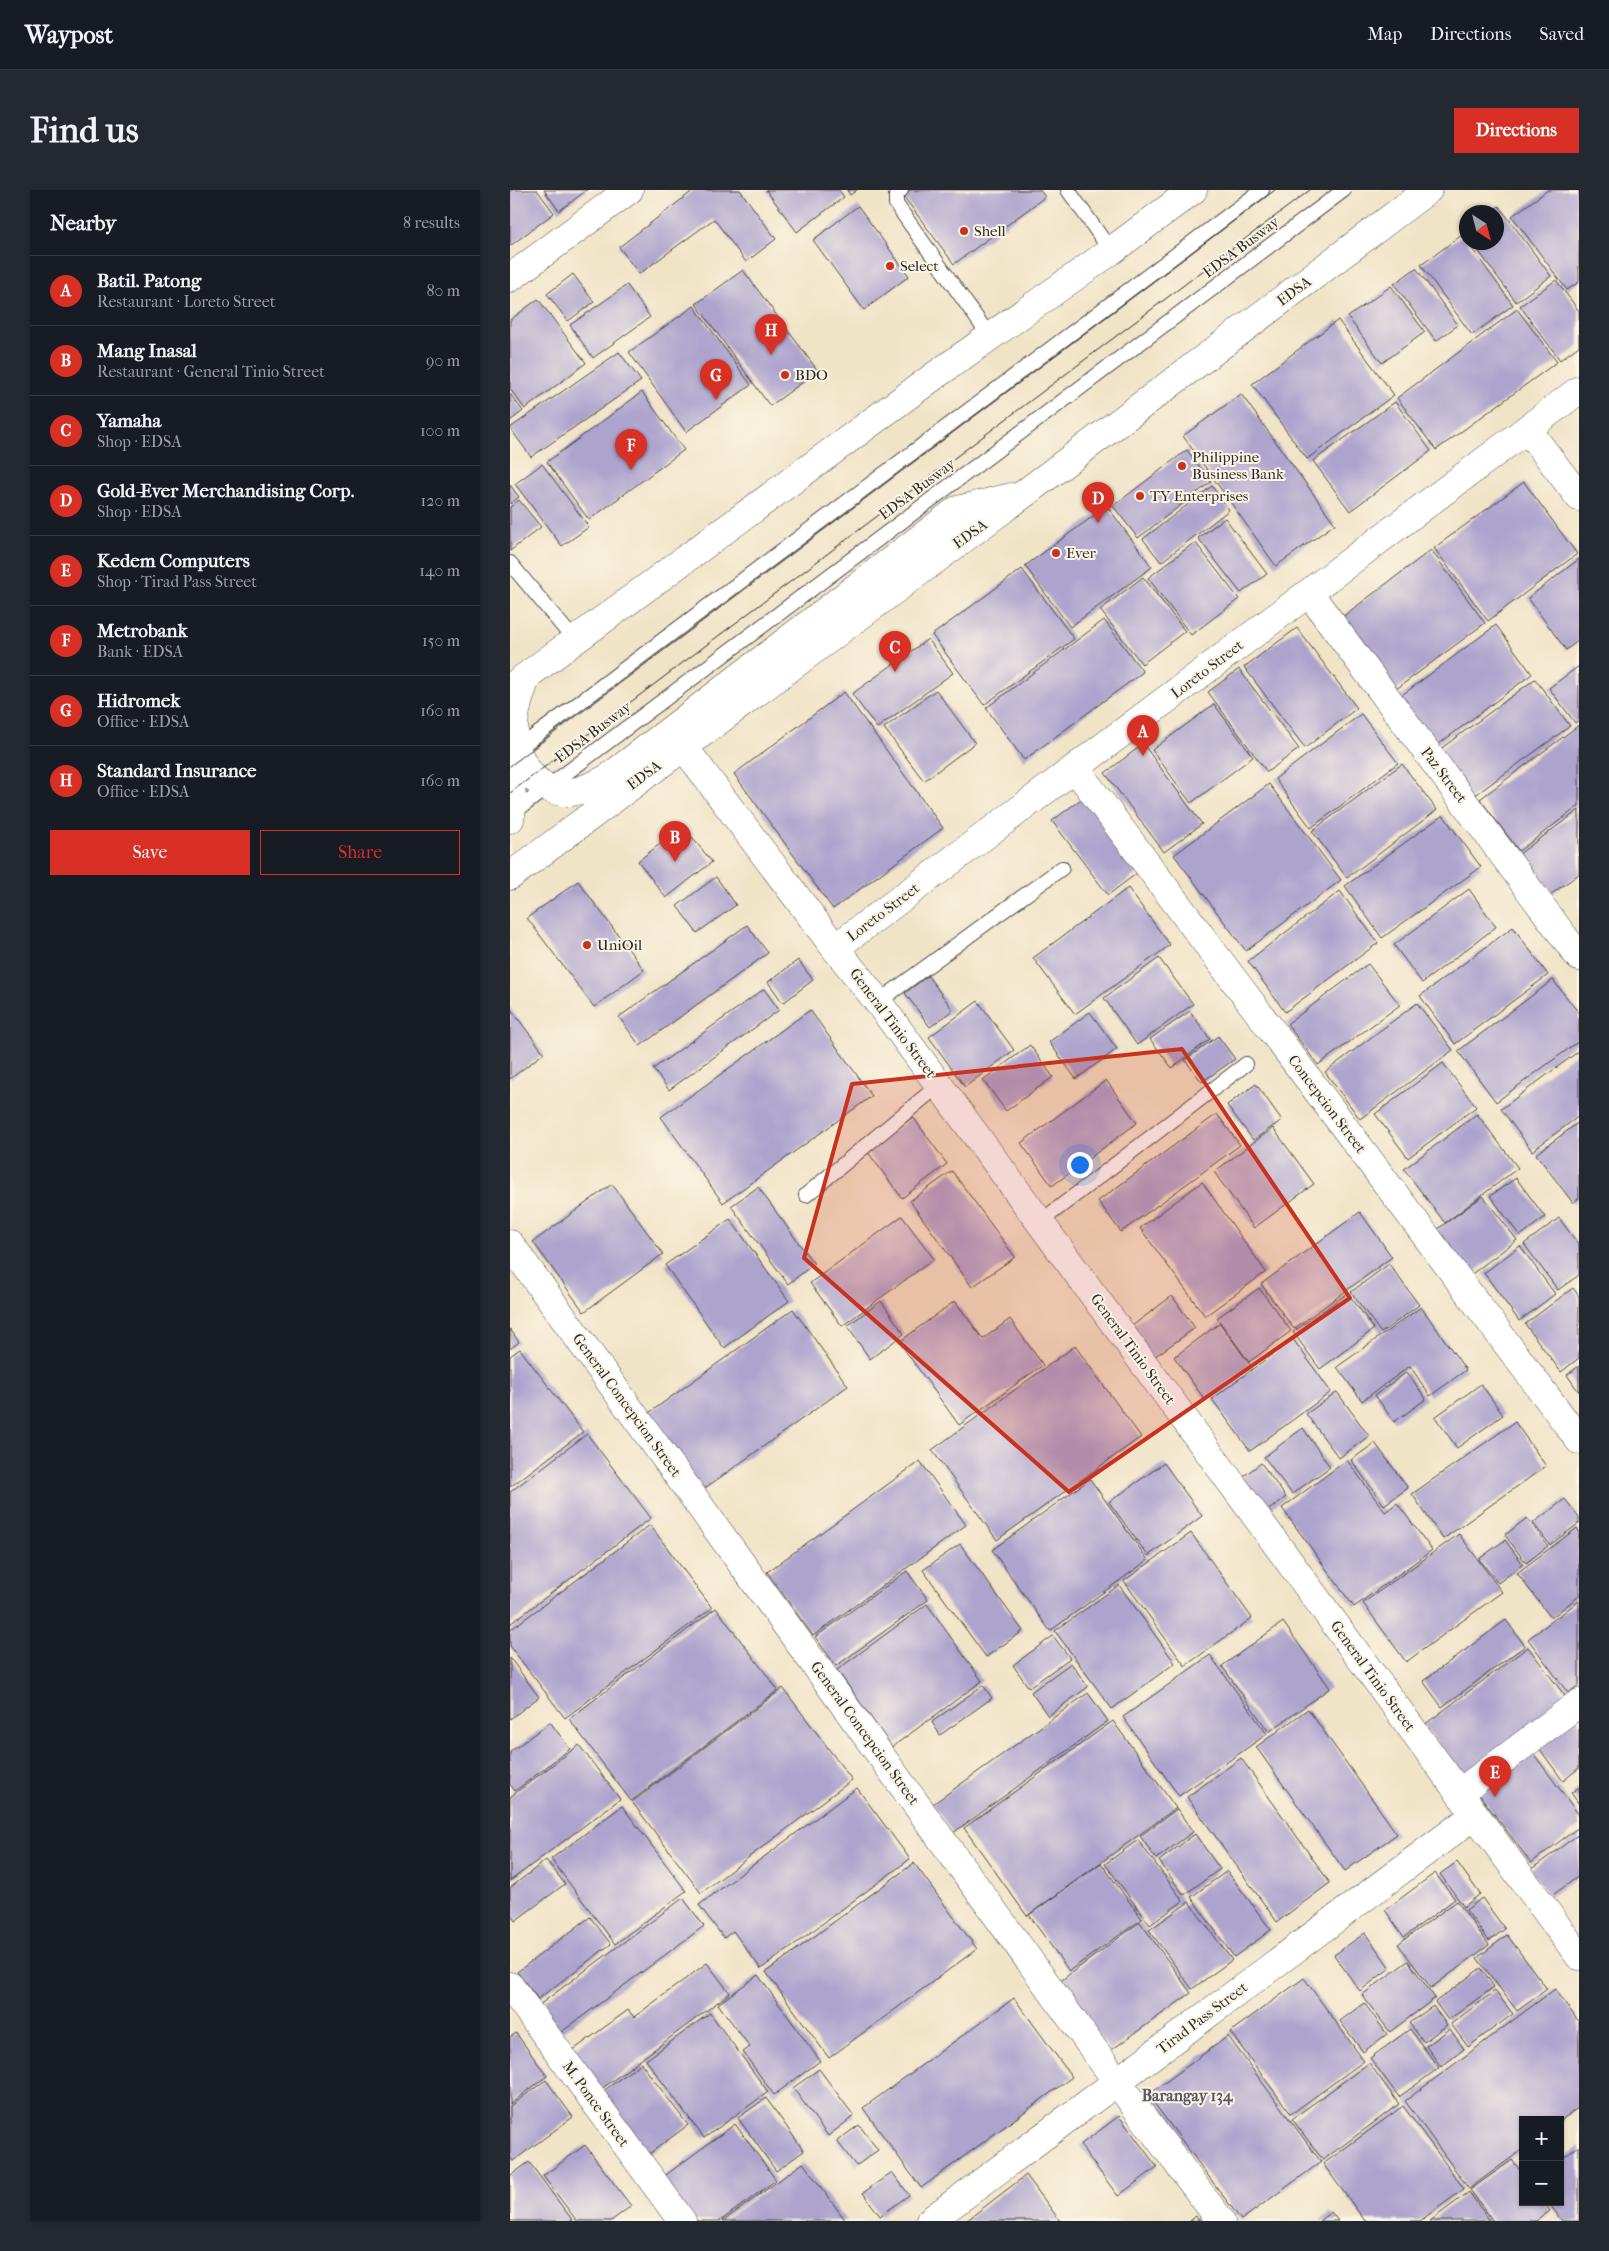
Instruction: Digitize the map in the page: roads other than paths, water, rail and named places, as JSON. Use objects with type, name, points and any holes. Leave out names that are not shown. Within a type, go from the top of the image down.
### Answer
[{"type":"main road","points":[[510,278],[629,190]]},
{"type":"main road","points":[[1025,493],[957,510],[608,778],[577,791],[570,792],[546,788],[529,773],[513,752],[518,682],[933,377],[1111,251],[1193,190]]},
{"type":"main road","name":"EDSA","points":[[510,876],[1428,190]]},
{"type":"main road","name":"Loreto Street","points":[[835,948],[1579,390]]},
{"type":"main road","points":[[1527,429],[1579,497]]},
{"type":"main road","name":"Paz Street","points":[[1309,593],[1579,957]]},
{"type":"main road","name":"General Tinio Street","points":[[683,746],[878,1002],[1579,1956]]},
{"type":"main road","name":"Concepcion Street","points":[[1075,768],[1579,1440]]},
{"type":"main road","points":[[510,781],[513,804],[510,816]]},
{"type":"main road","name":"General Concepcion Street","points":[[510,1244],[1117,2082],[1221,2221]]},
{"type":"main road","points":[[1459,1793],[1579,1703]]},
{"type":"main road","name":"Tirad Pass Street","points":[[930,2221],[1475,1815]]},
{"type":"main road","name":"M. Ponce Street","points":[[510,1986],[682,2221]]},
{"type":"lane","points":[[901,190],[896,195],[896,204],[990,337]]},
{"type":"lane","points":[[1068,190],[1111,251]]},
{"type":"lane","points":[[513,752],[1262,190]]},
{"type":"lane","name":"EDSA Busway","points":[[510,816],[1344,190]]},
{"type":"lane","points":[[510,563],[575,641]]},
{"type":"lane","points":[[878,1002],[1062,868]]},
{"type":"lane","points":[[1040,1222],[1246,1064]]},
{"type":"lane","points":[[806,1194],[939,1085]]},
{"type":"tram line","points":[[510,766],[1275,190]]},
{"type":"tram line","points":[[510,793],[1310,190]]},
{"type":"place","name":"Shell","points":[[964,231]]},
{"type":"place","name":"Select","points":[[890,266]]},
{"type":"place","name":"Standard Insurance","points":[[771,355]]},
{"type":"place","name":"BDO","points":[[785,375]]},
{"type":"place","name":"Hidromek","points":[[716,400]]},
{"type":"place","name":"Philippine Business Bank","points":[[1182,466]]},
{"type":"place","name":"Metrobank","points":[[631,470]]},
{"type":"place","name":"TY Enterprises","points":[[1140,496]]},
{"type":"place","name":"Gold-Ever Merchandising Corp.","points":[[1098,523]]},
{"type":"place","name":"Ever","points":[[1056,553]]},
{"type":"place","name":"Yamaha","points":[[895,672]]},
{"type":"place","name":"Batil. Patong","points":[[1143,756]]},
{"type":"place","name":"Mang Inasal","points":[[675,862]]},
{"type":"place","name":"UniOil","points":[[587,945]]},
{"type":"place","name":"Kedem Computers","points":[[1495,1797]]},
{"type":"district","name":"Barangay 134","points":[[1187,2095]]}]
